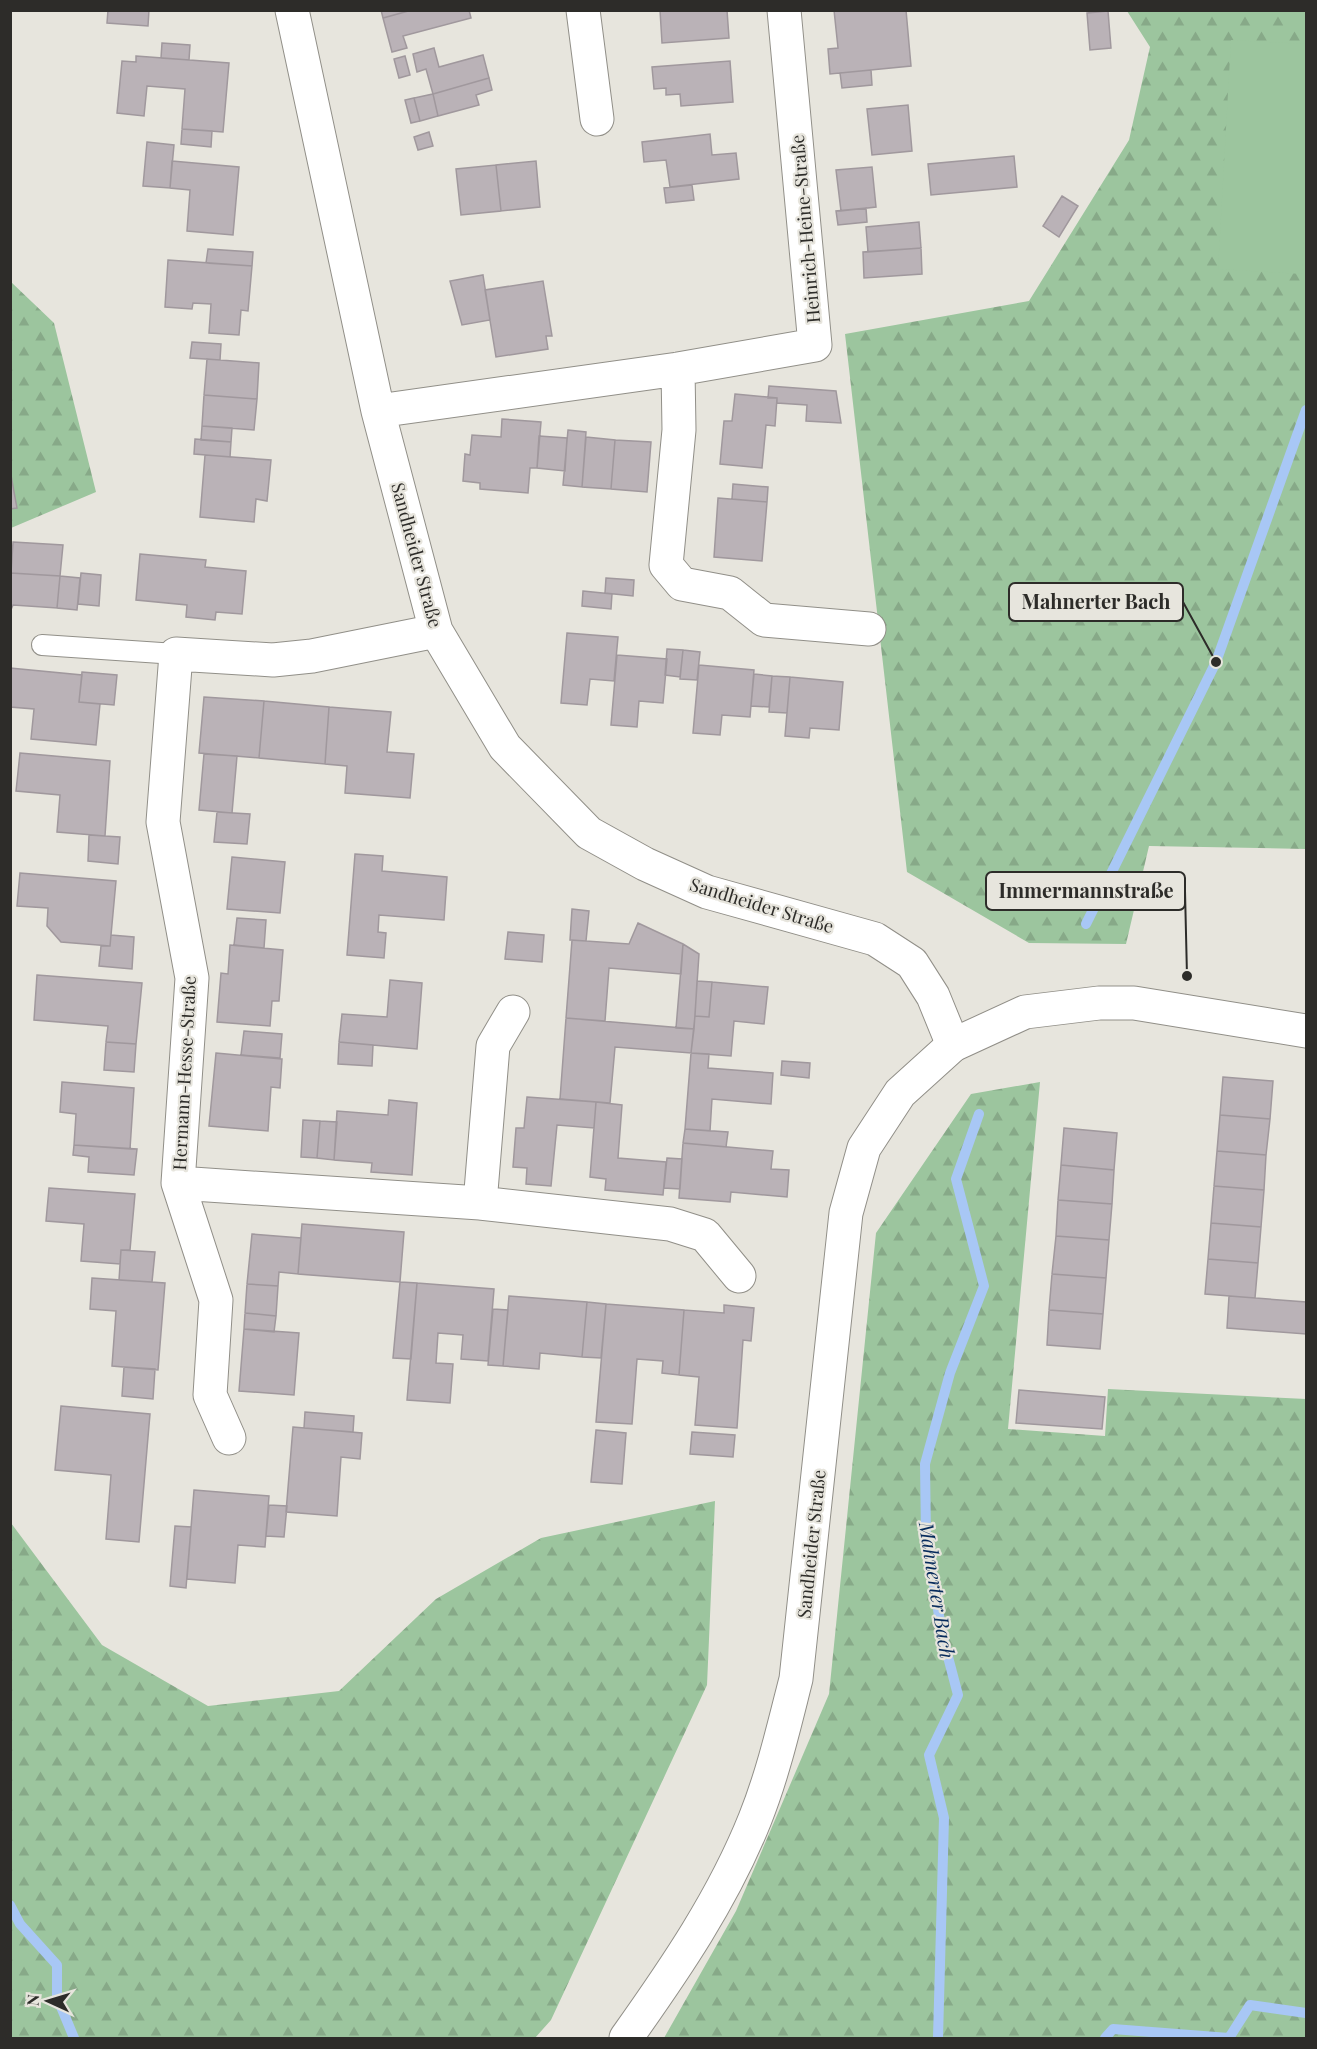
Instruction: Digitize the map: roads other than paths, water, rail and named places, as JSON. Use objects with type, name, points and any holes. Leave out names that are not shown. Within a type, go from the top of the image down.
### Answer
[{"type":"street","name":"Sandheider Straße","points":[[292,10],[378,411],[436,631],[505,747],[590,833],[645,864],[707,892],[875,939],[912,963],[933,996],[953,1045]]},
{"type":"street","points":[[583,10],[597,119]]},
{"type":"street","name":"Heinrich-Heine-Straße","points":[[378,411],[678,369],[815,345],[784,10]]},
{"type":"street","points":[[678,369],[679,430],[666,565],[682,584],[730,593],[764,620],[869,629]]},
{"type":"street","points":[[176,654],[273,660],[312,656],[436,631]]},
{"type":"street","name":"Hermann-Hesse-Straße","points":[[176,654],[162,822],[192,978],[178,1183],[216,1300],[210,1395],[229,1438]]},
{"type":"street","name":"Sandheider Straße","points":[[626,2038],[680,1963],[714,1905],[755,1819],[777,1751],[796,1679],[846,1214],[853,1181],[864,1148],[900,1093],[953,1045],[1025,1012],[1099,1004],[1134,1003],[1306,1031]]},
{"type":"street","points":[[480,1203],[493,1046],[513,1012]]},
{"type":"street","name":"Hermann-Hesse-Straße","points":[[178,1183],[480,1203],[670,1224],[705,1235],[739,1276]]},
{"type":"lane","points":[[42,645],[176,654]]},
{"type":"waterway","name":"Mahnerter Bach","points":[[1086,924],[1216,662],[1306,410]]},
{"type":"waterway","name":"Mahnerter Bach","points":[[938,2038],[944,1818],[929,1755],[958,1695],[942,1634],[926,1536],[925,1464],[950,1373],[984,1286],[956,1179],[979,1114]]},
{"type":"waterway","points":[[10,1905],[20,1924],[57,1965],[57,1997],[74,2038]]},
{"type":"waterway","points":[[1105,2038],[1113,2029],[1229,2038],[1250,2005],[1306,2013]]},
{"type":"place","name":"Mahnerter Bach","points":[[1216,662]]},
{"type":"place","name":"Immermannstraße","points":[[1187,976]]}]
